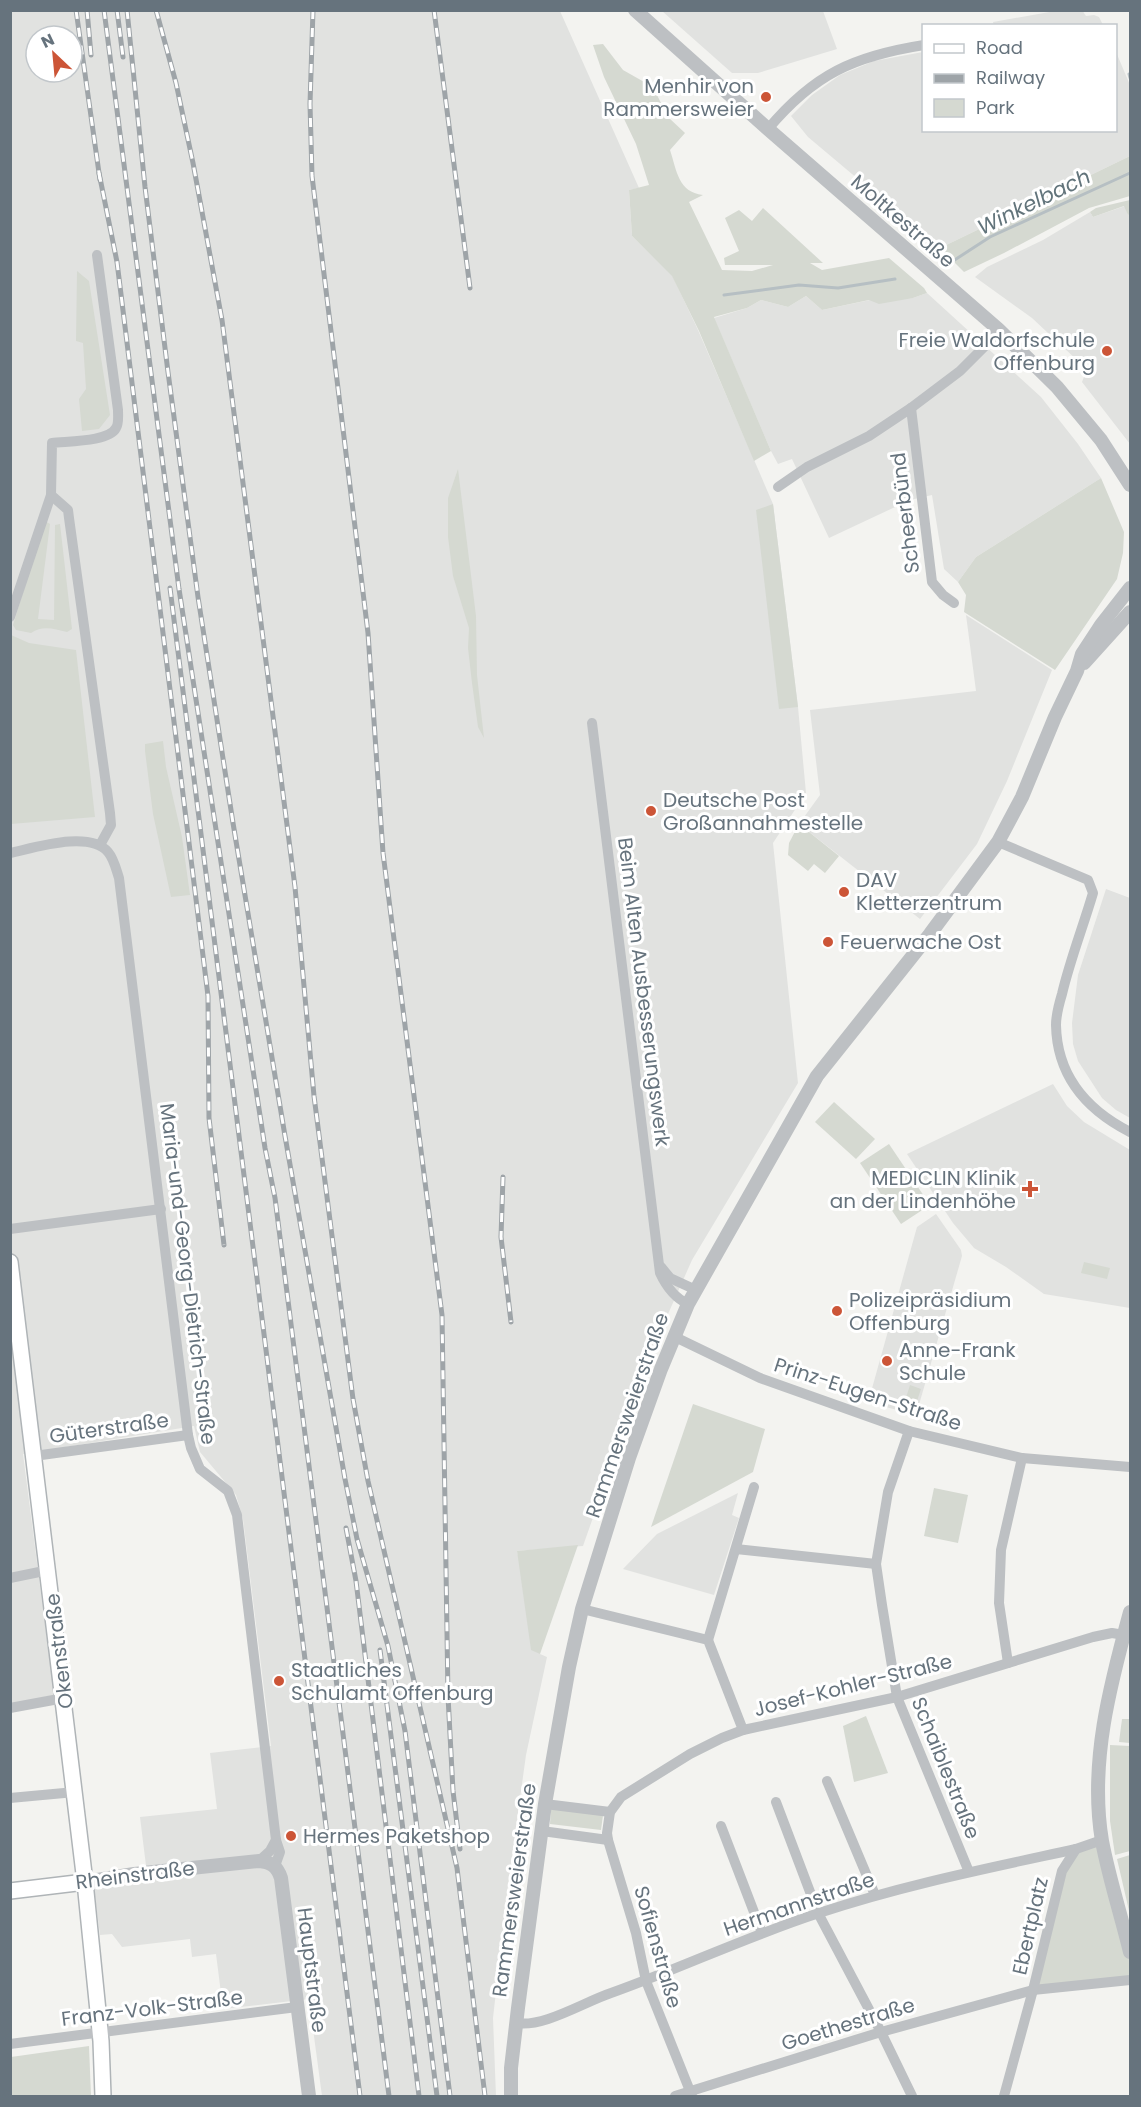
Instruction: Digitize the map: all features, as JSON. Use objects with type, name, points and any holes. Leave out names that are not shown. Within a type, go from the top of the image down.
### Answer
[{"type":"main road","name":"Okenstraße","points":[[10,1262],[13,1309],[49,1570],[101,2037],[111,2097]]},
{"type":"main road","name":"Rheinstraße","points":[[10,1891],[85,1882]]},
{"type":"main road","name":"Okenstraße","points":[[101,2037],[103,2097]]},
{"type":"street","name":"Moltkestraße","points":[[635,10],[998,329],[1057,387],[1101,440],[1128,482],[1131,495]]},
{"type":"street","points":[[768,129],[800,94],[824,76],[858,60],[901,48],[922,45]]},
{"type":"street","points":[[10,617],[51,495],[52,443],[97,439],[112,433],[117,427],[118,410],[97,255]]},
{"type":"street","name":"Scheerbünd","points":[[778,487],[807,467],[868,436],[911,408],[960,371],[988,343],[998,329]]},
{"type":"street","name":"Scheerbünd","points":[[911,408],[932,582],[943,595],[954,603]]},
{"type":"street","points":[[10,853],[61,843],[84,841],[100,845],[111,825],[68,510],[51,495]]},
{"type":"street","name":"Rammersweierstraße","points":[[511,2097],[511,2068],[516,2023],[545,1804],[569,1667],[582,1609],[629,1458],[673,1336],[688,1304],[817,1076],[930,934],[998,842],[1022,797],[1077,671],[1082,654],[1101,625],[1131,588]]},
{"type":"street","name":"Rammersweierstraße","points":[[1077,671],[1131,612]]},
{"type":"street","name":"Beim Alten Ausbesserungswerk","points":[[592,723],[660,1274],[666,1286],[680,1300],[688,1304]]},
{"type":"street","points":[[998,842],[1088,880],[1093,893],[1058,1010],[1056,1024],[1059,1044],[1066,1071],[1084,1100],[1107,1119],[1131,1132]]},
{"type":"street","name":"Maria-und-Georg-Dietrich-Straße","points":[[100,845],[108,852],[119,878],[188,1435],[200,1468],[228,1491],[237,1515],[279,1851],[275,1866]]},
{"type":"street","points":[[10,846],[34,848]]},
{"type":"street","points":[[10,862],[34,848]]},
{"type":"street","points":[[10,1229],[161,1209]]},
{"type":"street","points":[[659,1264],[670,1278],[696,1290]]},
{"type":"street","name":"Prinz-Eugen-Straße","points":[[673,1336],[760,1378],[909,1431],[1022,1458],[1131,1467]]},
{"type":"street","name":"Schaiblestraße","points":[[909,1431],[888,1492],[876,1564],[897,1697],[969,1872]]},
{"type":"street","name":"Güterstraße","points":[[34,1456],[188,1435]]},
{"type":"street","points":[[1008,1663],[999,1603],[1001,1550],[1022,1458]]},
{"type":"street","points":[[743,1730],[708,1640],[754,1487]]},
{"type":"street","points":[[736,1549],[876,1564]]},
{"type":"street","points":[[10,1578],[49,1570]]},
{"type":"street","points":[[582,1609],[708,1640]]},
{"type":"street","points":[[1131,1612],[1106,1710],[1099,1778],[1102,1840],[1131,1952]]},
{"type":"street","name":"Josef-Kohler-Straße","points":[[610,1812],[621,1797],[654,1776],[690,1754],[743,1730],[897,1697],[1093,1637],[1112,1633],[1124,1635]]},
{"type":"street","points":[[10,1708],[64,1698]]},
{"type":"street","points":[[828,1781],[875,1895]]},
{"type":"street","points":[[10,1798],[75,1792]]},
{"type":"street","points":[[776,1802],[818,1913],[881,2032],[912,2097]]},
{"type":"street","points":[[542,1830],[608,1840],[610,1812],[545,1804]]},
{"type":"street","points":[[721,1826],[762,1933]]},
{"type":"street","points":[[259,1861],[270,1851],[276,1840]]},
{"type":"street","name":"Sofienstraße","points":[[608,1840],[636,1933],[645,1981],[691,2094]]},
{"type":"street","name":"Hermannstraße","points":[[516,2023],[538,2023],[762,1933],[875,1895],[1076,1849],[1102,1840]]},
{"type":"street","name":"Ebertplatz","points":[[1076,1849],[1062,1871],[1033,1990],[1131,1980]]},
{"type":"street","points":[[259,1861],[275,1866]]},
{"type":"street","name":"Rheinstraße","points":[[85,1882],[134,1874],[259,1861]]},
{"type":"street","name":"Hauptstraße","points":[[275,1866],[281,1878],[309,2097]]},
{"type":"street","points":[[1004,2097],[1033,1990]]},
{"type":"street","name":"Goethestraße","points":[[675,2097],[691,2094],[881,2032],[1033,1990]]},
{"type":"street","name":"Franz-Volk-Straße","points":[[10,2044],[101,2037],[297,2007]]},
{"type":"shaded area","points":[[1082,10],[1086,16],[1099,17],[1102,24],[994,24],[993,22],[1055,11]]},
{"type":"shaded area","points":[[11,11],[560,11],[639,188],[629,190],[632,236],[672,275],[773,504],[798,707],[806,793],[773,843],[798,1083],[692,1260],[652,1350],[583,1546],[517,1551],[540,1654],[547,1657],[526,1755],[508,1885],[493,2018],[496,2096],[322,2096],[309,1999],[223,2009],[216,1954],[192,1957],[190,1939],[122,1947],[112,1934],[100,1935],[94,1889],[148,1882],[140,1817],[217,1809],[210,1753],[271,1746],[243,1519],[236,1495],[200,1452],[194,1426],[23,1454],[54,1695],[11,1704]]},
{"type":"shaded area","points":[[662,11],[823,11],[837,49],[758,73],[732,73]]},
{"type":"shaded area","points":[[922,52],[922,132],[1117,132],[1117,54],[1130,85],[1130,156],[940,248],[808,137],[791,116],[812,95],[840,75],[874,61]]},
{"type":"shaded area","points":[[1125,206],[1128,215],[1130,214],[1130,444],[1082,382],[1089,364],[1079,362],[1032,318],[975,277],[987,267],[1043,240],[1090,212],[1093,217]]},
{"type":"shaded area","points":[[927,293],[1041,397],[1101,478],[976,557],[958,582],[944,569],[932,495],[910,500],[829,538],[792,459],[778,464],[771,451],[714,318],[747,308],[761,300],[788,307],[806,296],[822,310],[870,300],[913,298]]},
{"type":"shaded area","points":[[966,615],[1052,670],[1007,781],[977,844],[920,919],[799,824],[820,795],[810,710],[976,691]]},
{"type":"shaded area","points":[[1106,889],[1130,898],[1130,1118],[1102,1098],[1078,1061],[1073,1044],[1072,1023],[1078,975]]},
{"type":"shaded area","name":"MEDICLIN Klinik an der Lindenhöhe","points":[[1053,1084],[1067,1106],[1084,1122],[1130,1150],[1130,1308],[1044,1294],[974,1248],[953,1223],[907,1154]]},
{"type":"shaded area","points":[[936,1214],[961,1250],[962,1256],[916,1415],[863,1401],[866,1391],[871,1392],[917,1227]]},
{"type":"shaded area","points":[[738,1493],[732,1515],[739,1518],[714,1595],[623,1569],[657,1534]]},
{"type":"green space","points":[[603,44],[623,70],[653,87],[668,117],[685,133],[670,150],[683,185],[688,190],[703,195],[689,202],[722,270],[752,271],[773,265],[725,265],[724,258],[739,251],[725,218],[739,210],[752,221],[763,208],[823,263],[810,263],[822,270],[889,258],[927,293],[879,304],[869,300],[822,310],[806,296],[788,307],[761,300],[747,308],[714,317],[771,451],[754,461],[699,331],[672,276],[632,236],[629,190],[649,185],[636,144],[604,77],[593,45]]},
{"type":"green space","points":[[1130,156],[1130,196],[1089,208],[964,272],[940,248]]},
{"type":"green space","points":[[1130,200],[1130,214],[1128,215],[1124,206],[1093,217],[1090,212],[1096,208]]},
{"type":"green space","points":[[77,271],[89,281],[110,415],[99,429],[82,431],[79,399],[86,389],[83,343],[76,341]]},
{"type":"green space","points":[[458,469],[476,616],[477,675],[484,738],[478,727],[468,648],[469,628],[453,576],[448,537],[448,498]]},
{"type":"green space","points":[[1101,478],[1124,532],[1123,553],[1117,579],[1055,670],[964,612],[966,595],[958,582],[976,557]]},
{"type":"green space","points":[[773,504],[798,707],[779,709],[756,510]]},
{"type":"green space","points":[[45,521],[50,524],[38,619],[54,620],[55,525],[60,524],[72,629],[67,632],[44,628],[31,633],[16,630],[13,625]]},
{"type":"green space","points":[[11,635],[29,643],[76,650],[95,817],[11,824]]},
{"type":"green space","points":[[163,741],[166,767],[182,837],[190,895],[171,897],[153,814],[145,744]]},
{"type":"green space","points":[[799,824],[839,856],[825,873],[814,864],[808,871],[788,855],[789,843]]},
{"type":"green space","points":[[834,1102],[875,1139],[856,1159],[815,1122]]},
{"type":"green space","points":[[889,1144],[930,1205],[901,1224],[860,1163]]},
{"type":"green space","points":[[1084,1262],[1110,1268],[1107,1279],[1081,1273]]},
{"type":"green space","points":[[910,1385],[921,1389],[914,1410],[903,1407]]},
{"type":"green space","points":[[693,1404],[765,1429],[753,1472],[651,1527]]},
{"type":"green space","points":[[934,1488],[968,1495],[958,1543],[924,1536]]},
{"type":"green space","points":[[578,1545],[540,1654],[531,1650],[517,1551]]},
{"type":"green space","points":[[866,1716],[888,1773],[854,1782],[843,1726]]},
{"type":"green space","points":[[1122,1719],[1130,1719],[1130,1743],[1119,1742]]},
{"type":"green space","points":[[1110,1745],[1130,1746],[1130,1851],[1115,1855],[1110,1821]]},
{"type":"green space","points":[[551,1809],[603,1815],[601,1830],[550,1824]]},
{"type":"green space","points":[[1102,1840],[1130,1953],[1130,1980],[1033,1990],[1062,1871],[1076,1849]]},
{"type":"green space","points":[[1130,1855],[1130,1915],[1117,1859]]},
{"type":"green space","points":[[89,2046],[91,2096],[11,2096],[11,2057]]},
{"type":"waterway","points":[[1129,74],[1130,78]]},
{"type":"waterway","name":"Winkelbach","points":[[953,261],[990,237],[1130,173]]},
{"type":"waterway","name":"Winkelbach","points":[[724,295],[799,285],[838,288],[895,279]]},
{"type":"railway","points":[[76,10],[100,180]]},
{"type":"railway","points":[[87,10],[91,55]]},
{"type":"railway","points":[[104,10],[179,589],[265,1148],[275,1198],[389,2096]]},
{"type":"railway","points":[[117,10],[123,57]]},
{"type":"railway","points":[[127,10],[145,187],[198,597],[285,1136],[345,1479],[357,1539],[388,1646],[405,1731],[450,2096]]},
{"type":"railway","points":[[156,10],[176,83],[222,320],[295,887],[314,1096],[353,1399],[368,1481],[457,1868],[485,2096]]},
{"type":"railway","points":[[313,10],[310,104],[312,176],[368,633],[383,853],[442,1315],[448,1696],[453,1791],[460,1849]]},
{"type":"railway","points":[[434,10],[470,288]]},
{"type":"railway","points":[[99,173],[117,262],[208,996],[209,1118],[224,1245]]},
{"type":"railway","points":[[170,588],[360,2096]]},
{"type":"railway","points":[[503,1177],[501,1237],[511,1322]]},
{"type":"railway","points":[[346,1528],[356,1581],[419,2096]]},
{"type":"railway","points":[[380,1650],[437,2096]]},
{"type":"place","name":"Menhir von Rammersweier","points":[[766,97]]},
{"type":"place","name":"Freie Waldorfschule Offenburg","points":[[1107,351]]},
{"type":"place","name":"Deutsche Post Großannahmestelle","points":[[651,811]]},
{"type":"place","name":"DAV Kletterzentrum","points":[[844,892]]},
{"type":"place","name":"Feuerwache Ost","points":[[828,942]]},
{"type":"place","name":"MEDICLIN Klinik an der Lindenhöhe","points":[[1030,1189]]},
{"type":"place","name":"Polizeipräsidium Offenburg","points":[[837,1311]]},
{"type":"place","name":"Anne-Frank Schule","points":[[887,1361]]},
{"type":"place","name":"Staatliches Schulamt Offenburg","points":[[279,1681]]},
{"type":"place","name":"Hermes Paketshop","points":[[291,1836]]}]
